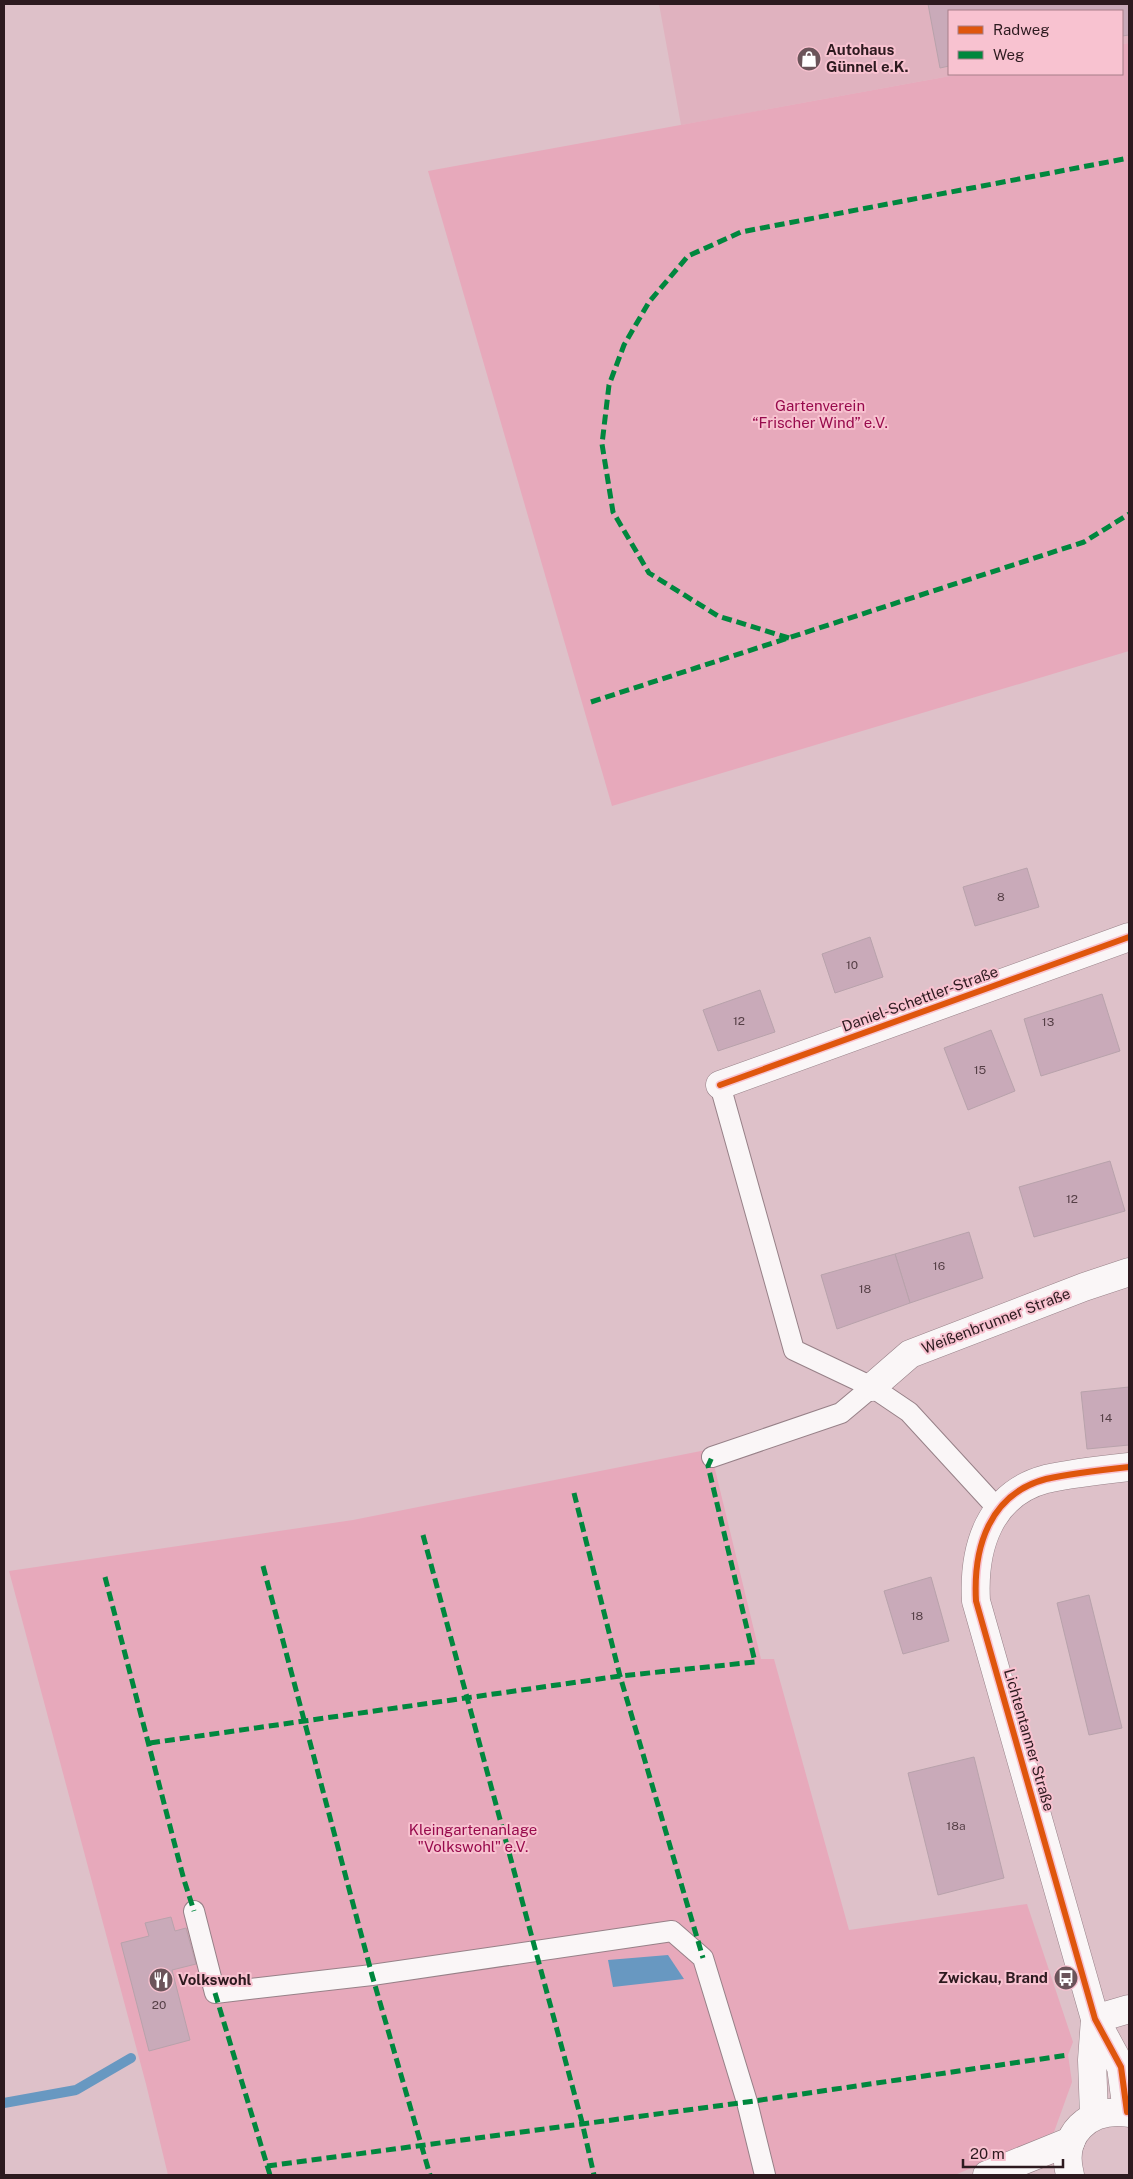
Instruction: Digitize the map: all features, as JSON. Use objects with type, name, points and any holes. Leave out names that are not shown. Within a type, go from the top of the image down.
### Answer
[{"type":"street","name":"Daniel-Schettler-Straße","points":[[720,1085],[1129,937]]},
{"type":"street","name":"Weißenbrunner Straße","points":[[872,1387],[910,1354],[1084,1287],[1129,1272]]},
{"type":"street","name":"Lichtentanner Straße","points":[[1095,2019],[1092,2060],[1094,2115],[1128,2112],[1120,2067],[1095,2019],[976,1600],[974,1579],[977,1554],[985,1532],[998,1509],[1018,1492],[1044,1480],[1086,1472],[1129,1467]]},
{"type":"street","points":[[1095,2019],[1129,2009]]},
{"type":"street","points":[[1070,2175],[1067,2158],[1070,2141],[1080,2126],[1094,2115]]},
{"type":"street","points":[[987,2175],[1070,2141]]},
{"type":"lane","points":[[720,1085],[794,1350],[872,1387],[909,1412],[998,1509]]},
{"type":"lane","points":[[712,1457],[841,1413],[872,1387]]},
{"type":"lane","points":[[194,1911],[215,1993],[372,1975],[672,1931],[703,1958],[747,2102],[765,2175]]},
{"type":"shaded area","name":"Autohaus Günnel e.K.","points":[[659,4],[1129,4],[1129,43],[1123,44],[1123,10],[948,10],[948,75],[956,75],[681,125]]},
{"type":"green space","name":"Gartenverein “Frischer Wind” e.V.","points":[[1129,43],[1129,651],[612,806],[428,171],[956,75],[1123,75],[1123,44]]},
{"type":"green space","name":"Kleingartenanlage \"Volkswohl\" e.V.","points":[[706,1450],[712,1457],[761,1659],[774,1659],[849,1930],[1027,1904],[1073,2042],[1068,2055],[1072,2082],[1054,2132],[955,2175],[168,2175],[146,2084],[9,1571],[353,1520]]},
{"type":"water","points":[[668,1955],[684,1979],[613,1987],[608,1960]]},
{"type":"building","points":[[928,4],[1129,4],[1129,35],[1123,36],[1123,10],[948,10],[948,66],[940,68]]},
{"type":"building","points":[[1027,868],[1039,907],[975,926],[963,887]]},
{"type":"building","points":[[870,937],[883,977],[835,993],[822,954]]},
{"type":"building","points":[[760,990],[775,1032],[718,1051],[703,1010]]},
{"type":"building","points":[[1102,994],[1120,1051],[1041,1076],[1024,1019]]},
{"type":"building","points":[[991,1030],[1015,1091],[968,1110],[944,1048]]},
{"type":"building","points":[[1110,1161],[1125,1211],[1034,1237],[1019,1187]]},
{"type":"building","points":[[969,1232],[983,1278],[910,1303],[895,1254]]},
{"type":"building","points":[[895,1254],[910,1303],[837,1329],[821,1275]]},
{"type":"building","points":[[1129,1387],[1129,1445],[1087,1449],[1081,1392]]},
{"type":"building","points":[[931,1577],[949,1641],[903,1654],[884,1591]]},
{"type":"building","points":[[1089,1595],[1122,1728],[1089,1735],[1057,1603]]},
{"type":"building","points":[[974,1757],[1004,1878],[938,1895],[908,1773]]},
{"type":"building","points":[[171,1917],[175,1931],[186,1928],[196,1964],[172,1970],[190,2040],[149,2051],[121,1943],[149,1936],[145,1923]]},
{"type":"waterway","points":[[4,2103],[76,2090],[131,2058]]},
{"type":"marked path","points":[[789,638],[718,616],[649,573],[613,512],[602,444],[609,385],[624,345],[649,302],[688,256],[741,232],[1129,158]]},
{"type":"marked path","points":[[591,702],[1084,542],[1129,514]]},
{"type":"marked path","points":[[150,1743],[620,1676],[755,1662],[708,1466],[712,1457]]},
{"type":"marked path","points":[[574,1493],[620,1676],[703,1958]]},
{"type":"marked path","points":[[423,1535],[582,2122],[594,2175]]},
{"type":"marked path","points":[[263,1566],[372,1975],[430,2175]]},
{"type":"marked path","points":[[105,1577],[184,1880],[194,1911]]},
{"type":"marked path","points":[[215,1993],[270,2175]]},
{"type":"marked path","points":[[267,2166],[747,2102],[1068,2055]]},
{"type":"cycle path","points":[[720,1085],[1129,937]]},
{"type":"cycle path","points":[[1127,2112],[1121,2067],[1095,2019],[976,1601],[976,1581],[982,1543],[989,1526],[998,1510],[1011,1497],[1027,1486],[1046,1479],[1077,1473],[1129,1467]]},
{"type":"place","name":"Autohaus Günnel e.K.","points":[[809,59]]},
{"type":"place","name":"Zwickau, Brand","points":[[1066,1978]]},
{"type":"place","name":"Volkswohl","points":[[161,1980]]}]
